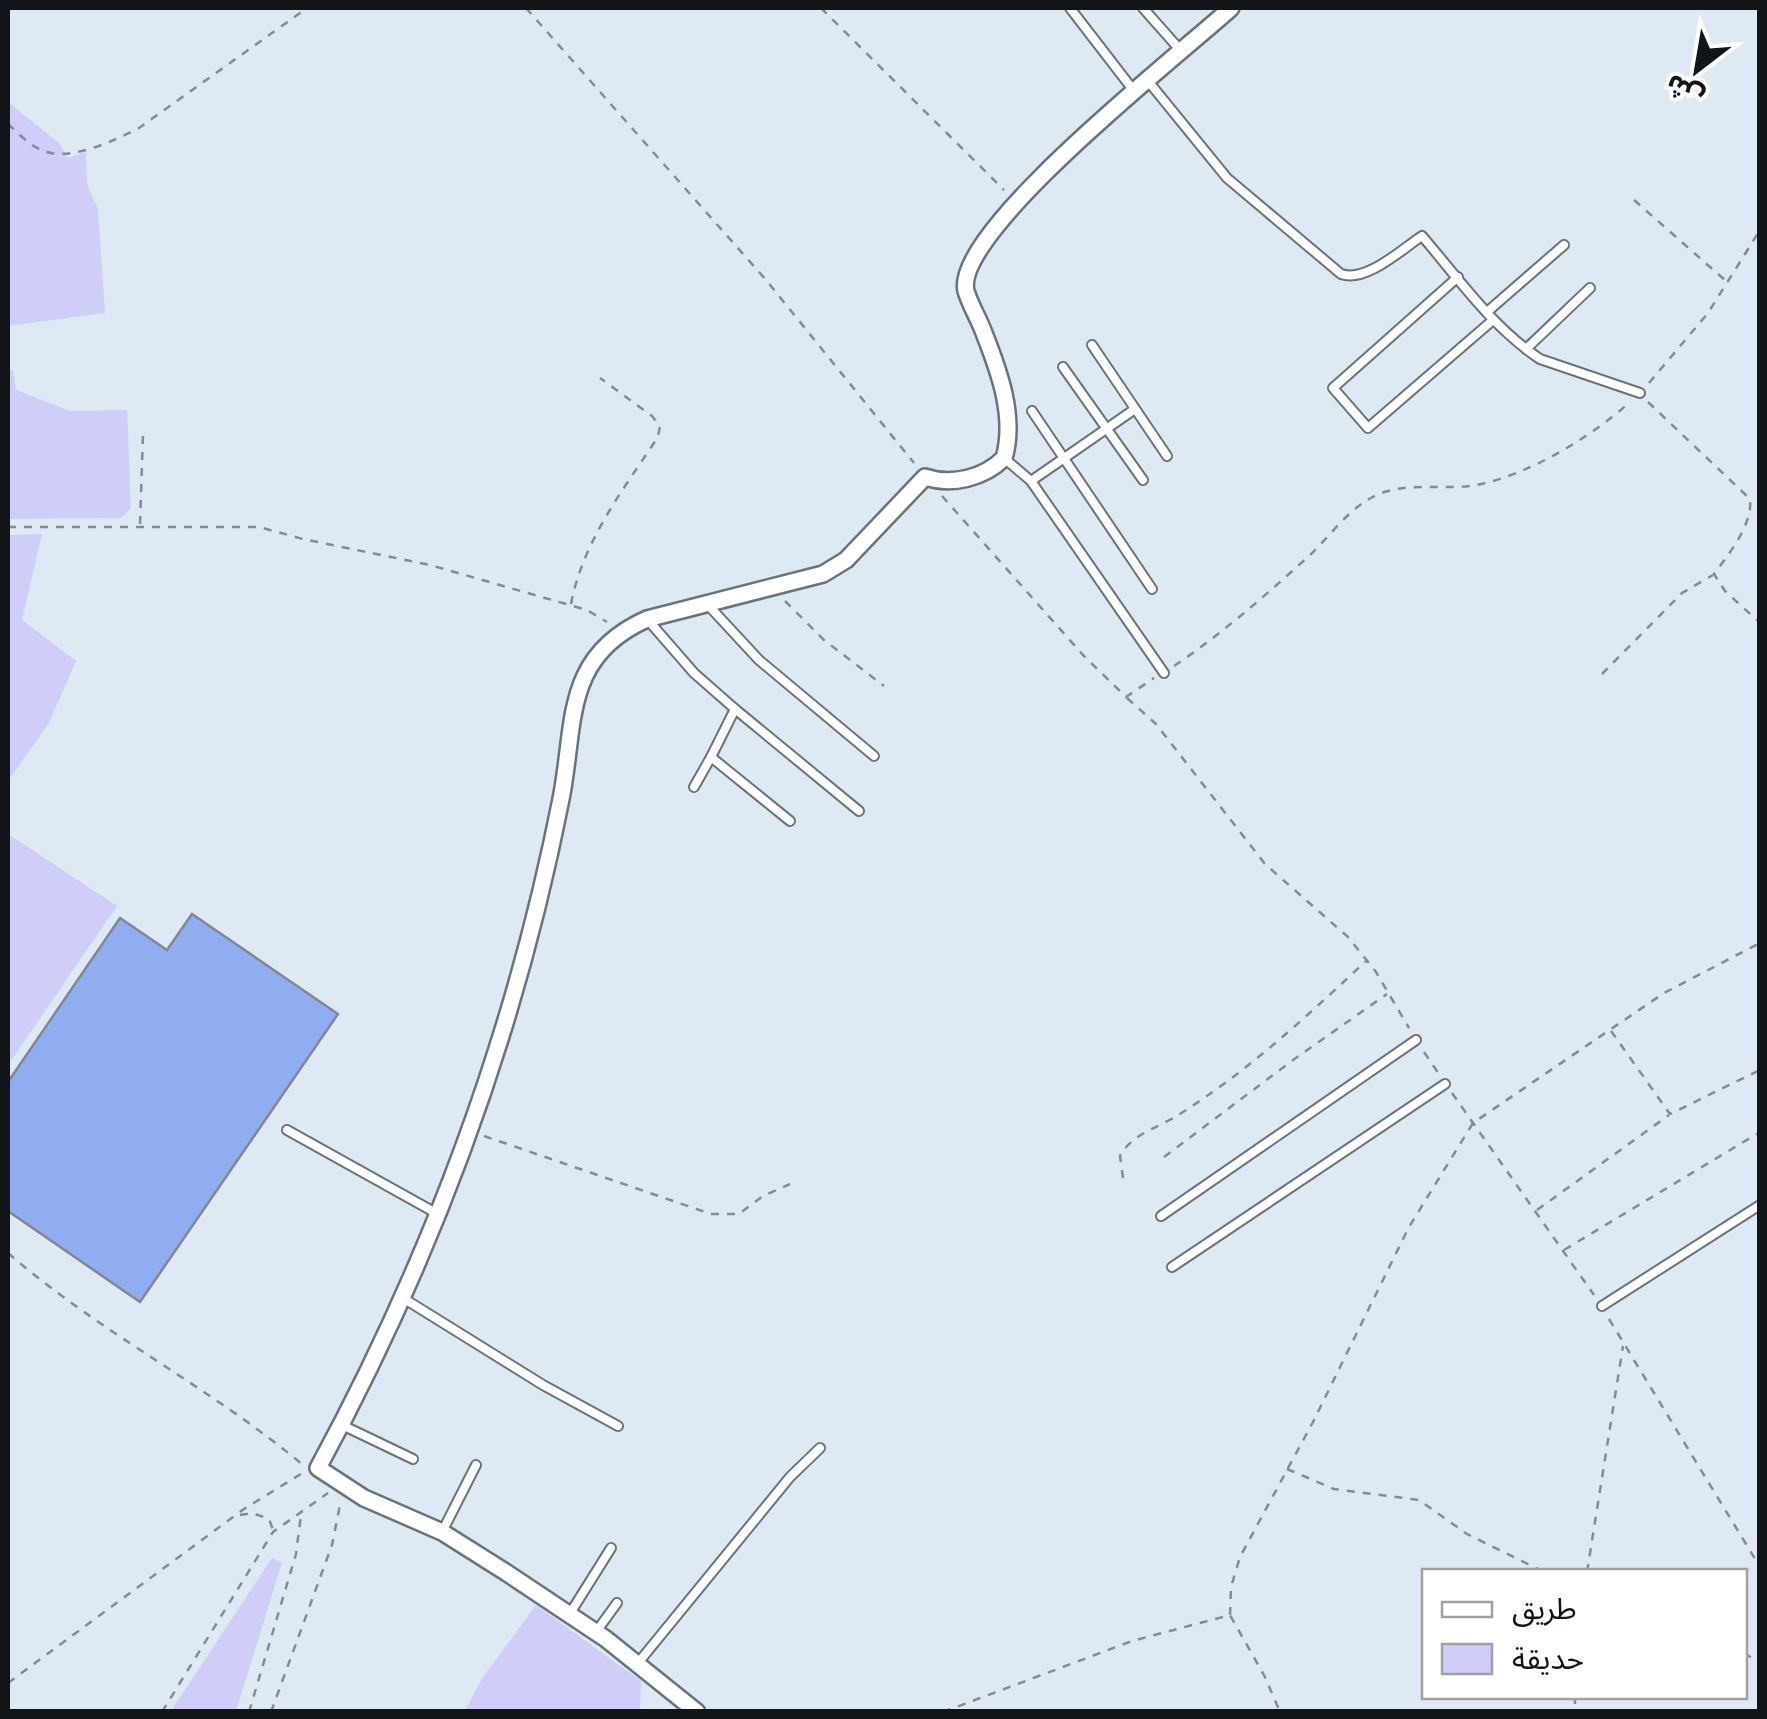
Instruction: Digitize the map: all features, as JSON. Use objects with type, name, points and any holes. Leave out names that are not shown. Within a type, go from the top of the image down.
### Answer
[{"type":"street","points":[[697,1712],[638,1663],[442,1532],[343,1490],[318,1468],[342,1425],[438,1214],[512,1007],[562,795],[572,714],[582,680],[620,632],[647,619],[823,574],[846,560],[926,477],[950,483],[986,472],[1004,458],[1009,417],[985,336],[965,288],[967,270],[976,252],[1016,202],[1231,8]]},
{"type":"lane","points":[[1070,8],[1135,92]]},
{"type":"lane","points":[[1142,8],[1182,52]]},
{"type":"lane","points":[[1148,81],[1226,178],[1340,274],[1362,274],[1422,236],[1490,316],[1526,350],[1640,394]]},
{"type":"lane","points":[[1458,276],[1333,388],[1368,428],[1564,245]]},
{"type":"lane","points":[[1526,350],[1590,288]]},
{"type":"lane","points":[[1092,345],[1167,456]]},
{"type":"lane","points":[[1063,366],[1143,480]]},
{"type":"lane","points":[[1031,481],[1135,408]]},
{"type":"lane","points":[[1032,411],[1152,589]]},
{"type":"lane","points":[[1004,458],[1031,481],[1164,673]]},
{"type":"lane","points":[[708,606],[759,660],[874,756]]},
{"type":"lane","points":[[647,619],[734,710],[858,811]]},
{"type":"lane","points":[[694,787],[734,710]]},
{"type":"lane","points":[[711,757],[790,821]]},
{"type":"lane","points":[[1162,1216],[1416,1040]]},
{"type":"lane","points":[[1172,1267],[1445,1084]]},
{"type":"lane","points":[[287,1130],[438,1214]]},
{"type":"lane","points":[[1602,1306],[1760,1205]]},
{"type":"lane","points":[[402,1297],[543,1385],[618,1426]]},
{"type":"lane","points":[[342,1425],[413,1459]]},
{"type":"lane","points":[[638,1663],[790,1477],[820,1448]]},
{"type":"lane","points":[[442,1532],[476,1466]]},
{"type":"lane","points":[[568,1615],[611,1548]]},
{"type":"lane","points":[[595,1633],[617,1603]]},
{"type":"path","points":[[8,124],[32,145],[53,153],[113,141],[139,128],[307,8]]},
{"type":"path","points":[[526,8],[766,280],[926,477],[1083,655],[1156,724],[1265,864],[1348,937],[1367,960],[1445,1084],[1602,1306],[1760,1567]]},
{"type":"path","points":[[820,8],[1016,202]]},
{"type":"path","points":[[1634,200],[1727,282]]},
{"type":"path","points":[[1126,697],[1212,640],[1368,499],[1389,490],[1473,486],[1516,474],[1548,458],[1640,394],[1698,326],[1760,230]]},
{"type":"path","points":[[570,605],[589,545],[658,437],[660,426],[600,378]]},
{"type":"path","points":[[1602,674],[1682,593],[1714,574],[1731,552],[1752,506],[1750,499],[1640,394]]},
{"type":"path","points":[[140,526],[143,435]]},
{"type":"path","points":[[8,528],[260,527],[303,540],[430,566],[570,605],[587,610],[620,632]]},
{"type":"path","points":[[1714,574],[1725,591],[1760,623]]},
{"type":"path","points":[[774,589],[824,640],[884,686]]},
{"type":"path","points":[[1280,1712],[1230,1615],[1231,1587],[1240,1557],[1314,1422],[1409,1227],[1473,1123],[1664,993],[1760,943]]},
{"type":"path","points":[[1122,1178],[1120,1156],[1132,1140],[1174,1118],[1229,1080],[1367,960]]},
{"type":"path","points":[[1164,1157],[1388,993]]},
{"type":"path","points":[[1610,1030],[1670,1114]]},
{"type":"path","points":[[1536,1210],[1670,1114],[1760,1070]]},
{"type":"path","points":[[469,1130],[711,1214],[738,1214],[763,1196],[790,1184]]},
{"type":"path","points":[[1563,1250],[1760,1132]]},
{"type":"path","points":[[8,1254],[126,1341],[250,1422],[308,1469],[236,1515],[8,1683]]},
{"type":"path","points":[[1586,1569],[1624,1342]]},
{"type":"path","points":[[1286,1469],[1334,1489],[1419,1500],[1466,1534],[1538,1569]]},
{"type":"path","points":[[162,1712],[273,1532],[328,1493],[343,1490],[332,1545],[271,1712]]},
{"type":"path","points":[[249,1712],[296,1554],[301,1514]]},
{"type":"path","points":[[236,1515],[261,1515],[269,1519],[273,1532]]},
{"type":"path","points":[[944,1712],[1132,1641],[1230,1615]]},
{"type":"green space","points":[[8,102],[59,143],[68,158],[86,152],[87,185],[98,209],[105,313],[8,326]]},
{"type":"green space","points":[[8,368],[13,371],[16,390],[70,411],[127,410],[131,508],[121,518],[8,519]]},
{"type":"green space","points":[[42,534],[22,620],[76,661],[49,723],[8,781],[8,535]]},
{"type":"green space","points":[[8,834],[117,906],[8,1065]]},
{"type":"green space","points":[[272,1558],[282,1563],[236,1711],[171,1711]]},
{"type":"green space","points":[[536,1605],[641,1681],[640,1711],[465,1711],[481,1680]]},
{"type":"building","points":[[192,914],[338,1014],[140,1302],[8,1211],[8,1082],[120,918],[167,950]]}]
